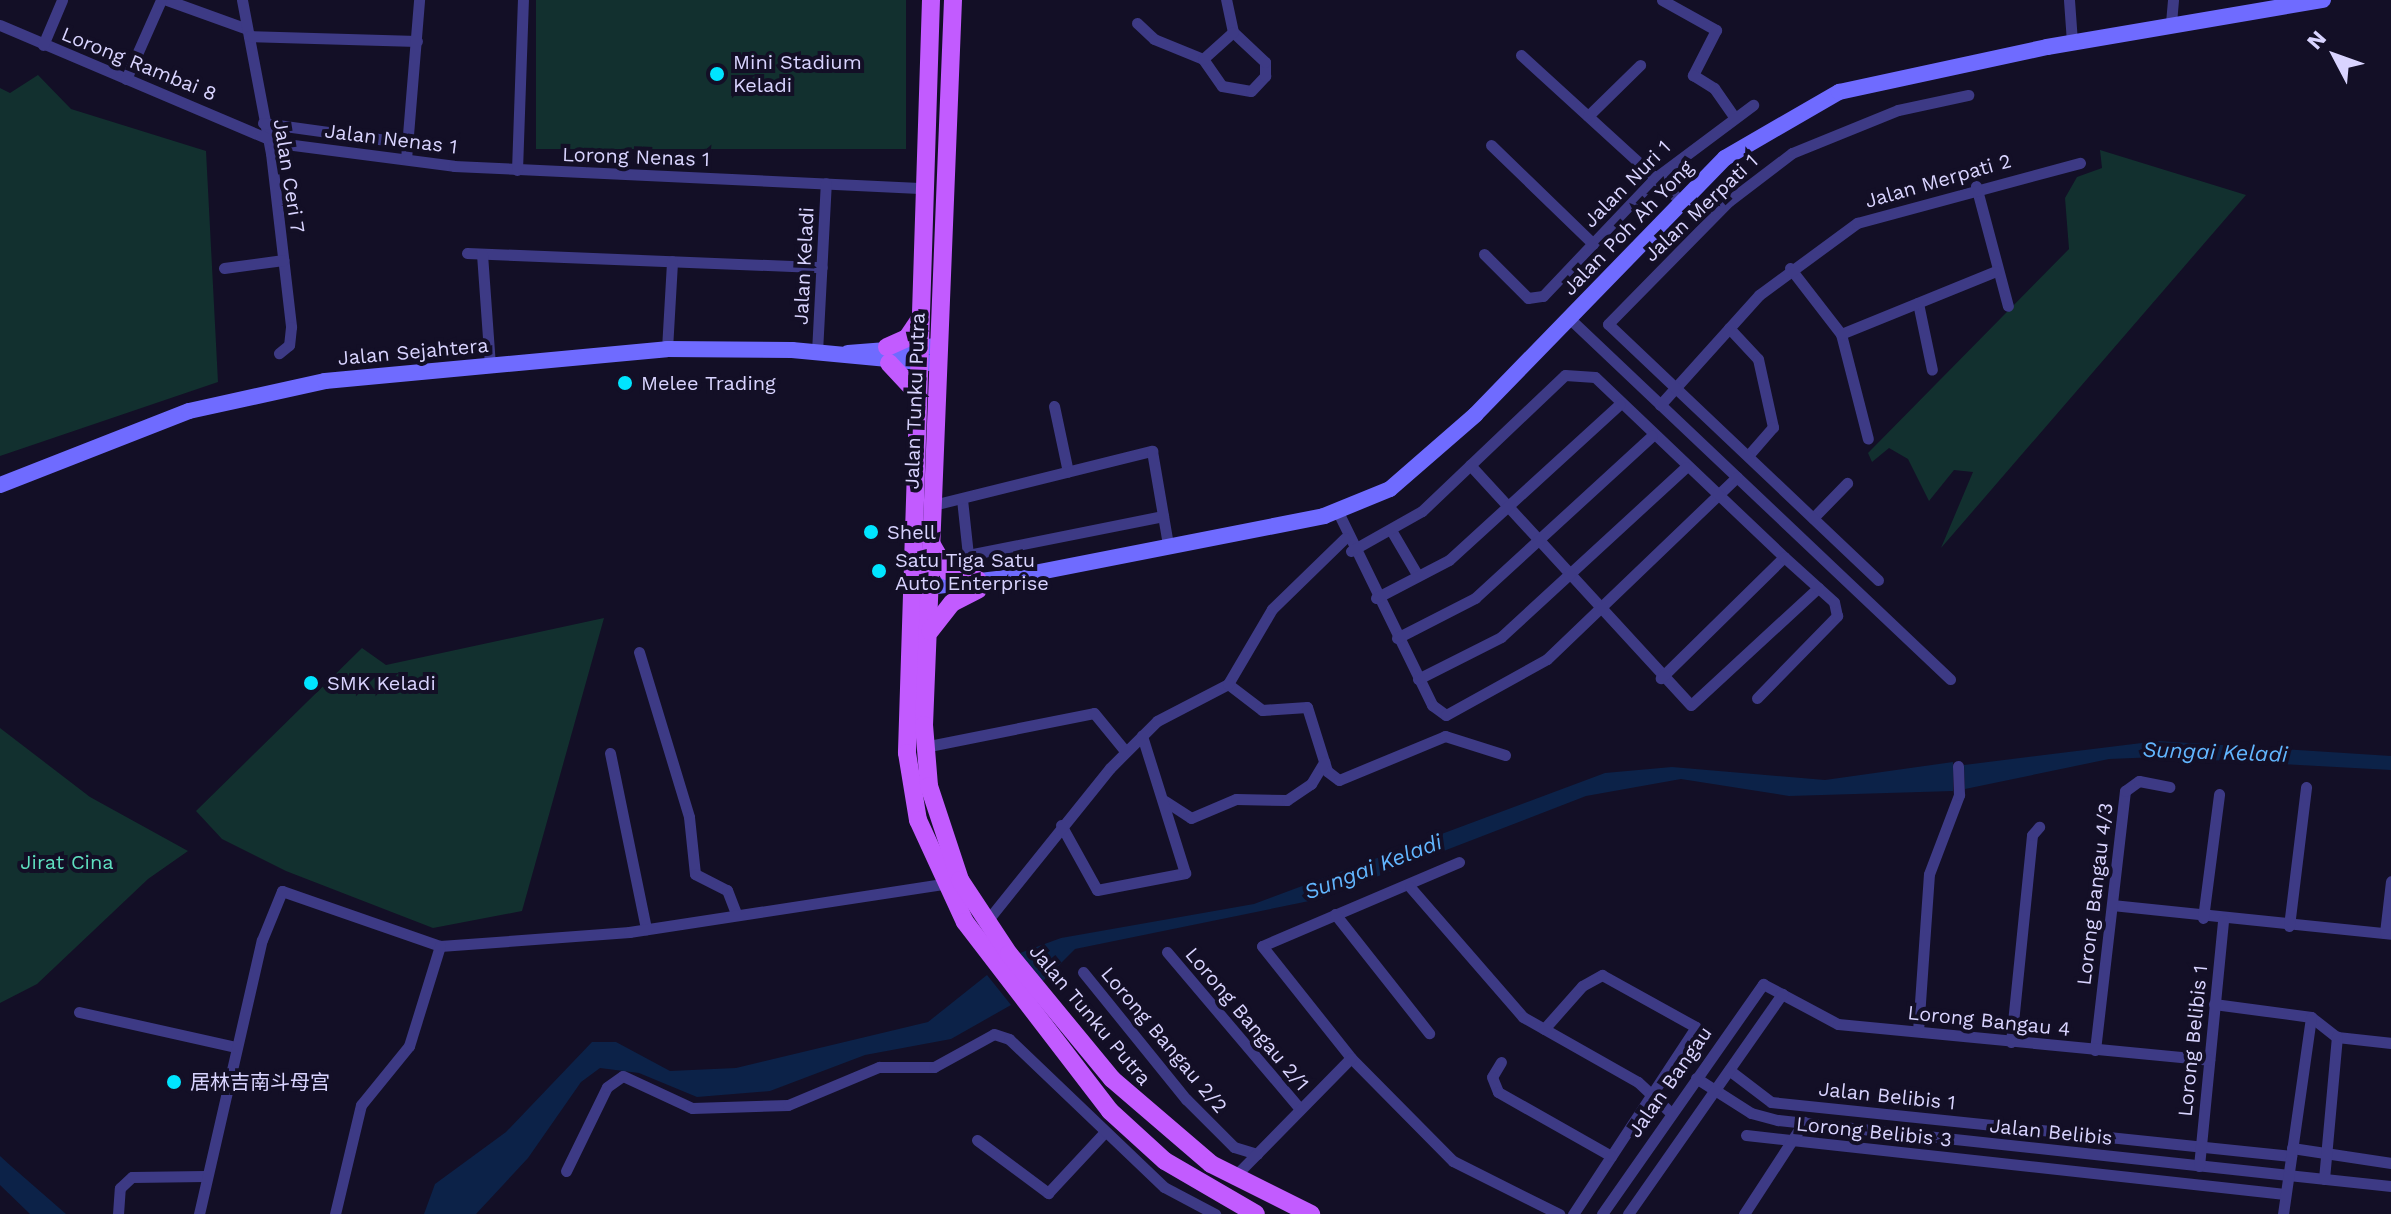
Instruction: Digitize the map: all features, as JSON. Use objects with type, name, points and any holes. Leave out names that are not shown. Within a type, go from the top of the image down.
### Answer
[{"type":"main road","name":"Jalan Tunku Putra","points":[[931,0],[917,402],[920,594],[909,780],[944,884],[1139,1139],[1256,1214]]},
{"type":"main road","name":"Jalan Tunku Putra","points":[[953,0],[931,543],[920,594],[927,657],[924,747],[950,854],[987,921],[1001,959]]},
{"type":"main road","name":"Jalan Poh Ah Yong","points":[[920,594],[1338,512],[1412,472],[1569,318],[1680,200],[1725,158],[1839,92],[2171,23],[2323,0]]},
{"type":"main road","points":[[917,402],[906,374],[888,355],[907,338],[919,320]]},
{"type":"main road","name":"Jalan Sejahtera","points":[[0,485],[235,399],[325,381],[667,349],[939,354]]},
{"type":"main road","points":[[927,657],[942,611],[978,585],[947,571],[931,543]]},
{"type":"main road","name":"Jalan Tunku Putra","points":[[1031,996],[1145,1113],[1233,1178],[1311,1214]]},
{"type":"street","points":[[43,45],[62,0]]},
{"type":"street","points":[[126,79],[161,0]]},
{"type":"street","points":[[167,0],[248,32],[417,41]]},
{"type":"street","name":"Jalan Ceri 7","points":[[242,0],[264,128],[291,327],[289,345],[279,353]]},
{"type":"street","points":[[406,159],[419,0]]},
{"type":"street","points":[[517,170],[523,0]]},
{"type":"street","points":[[1137,23],[1154,39],[1203,59],[1222,86],[1259,87],[1265,62],[1233,32],[1226,0]]},
{"type":"street","points":[[1662,0],[1716,30],[1693,75],[1714,88],[1733,115]]},
{"type":"street","points":[[2069,0],[2072,42]]},
{"type":"street","points":[[2171,23],[2173,0]]},
{"type":"street","name":"Lorong Rambai 8","points":[[0,25],[126,79],[264,128]]},
{"type":"street","points":[[1203,59],[1233,32]]},
{"type":"street","points":[[1521,55],[1680,200]]},
{"type":"street","points":[[1588,116],[1640,65]]},
{"type":"street","name":"Jalan Merpati 1","points":[[1677,386],[1608,324],[1729,201],[1792,153],[1898,110],[1968,95]]},
{"type":"street","name":"Jalan Nuri 1","points":[[1484,254],[1536,300],[1654,179],[1733,115],[1753,105]]},
{"type":"street","name":"Jalan Nenas 1","points":[[264,128],[278,143],[517,170]]},
{"type":"street","name":"Jalan Nenas 1","points":[[264,128],[408,143]]},
{"type":"street","points":[[1491,145],[1593,244]]},
{"type":"street","name":"Jalan Merpati 2","points":[[1660,405],[1729,328],[1790,268],[1857,223],[1976,186],[2080,163]]},
{"type":"street","name":"Lorong Nenas 1","points":[[517,170],[924,188]]},
{"type":"street","name":"Jalan Keladi","points":[[817,352],[826,183]]},
{"type":"street","points":[[1976,186],[1996,271],[2008,306]]},
{"type":"street","points":[[467,253],[822,267]]},
{"type":"street","points":[[482,254],[490,365]]},
{"type":"street","points":[[224,268],[283,260]]},
{"type":"street","points":[[667,349],[672,261]]},
{"type":"street","points":[[1790,268],[1841,334],[1868,439]]},
{"type":"street","points":[[1841,334],[1996,271]]},
{"type":"street","points":[[1918,303],[1932,370]]},
{"type":"street","points":[[1569,318],[1950,679]]},
{"type":"street","points":[[1729,328],[1758,359],[1773,427],[1748,456]]},
{"type":"street","points":[[1351,551],[1391,530],[1470,465],[1565,375],[1595,377],[1652,436],[1834,602],[1832,627],[1757,698]]},
{"type":"street","points":[[1677,386],[1878,580]]},
{"type":"street","points":[[1376,598],[1449,560],[1620,404]]},
{"type":"street","points":[[1054,406],[1068,472]]},
{"type":"street","points":[[1397,638],[1475,598],[1652,436]]},
{"type":"street","points":[[933,505],[1152,451],[1168,545]]},
{"type":"street","points":[[1470,465],[1661,678],[1697,704],[1818,588]]},
{"type":"street","points":[[1418,679],[1501,637],[1686,467]]},
{"type":"street","points":[[1338,512],[1351,551],[1418,679],[1446,715],[1463,709],[1547,659],[1737,477]]},
{"type":"street","points":[[1813,518],[1847,483]]},
{"type":"street","points":[[962,499],[968,555],[1163,516]]},
{"type":"street","points":[[1391,530],[1418,576]]},
{"type":"street","points":[[987,921],[1061,825],[1142,736],[1228,684],[1272,609],[1345,538]]},
{"type":"street","points":[[1661,678],[1784,557]]},
{"type":"street","points":[[639,652],[689,817],[695,874],[727,890],[736,913]]},
{"type":"street","points":[[1228,684],[1262,710],[1307,707],[1324,762],[1339,780]]},
{"type":"street","points":[[924,747],[1094,713],[1126,752]]},
{"type":"street","points":[[1061,825],[1097,890],[1185,873],[1142,736]]},
{"type":"street","points":[[1311,784],[1339,780],[1445,736],[1505,755]]},
{"type":"street","points":[[610,753],[646,929]]},
{"type":"street","points":[[1163,799],[1191,818],[1241,798],[1293,798],[1311,784],[1324,762]]},
{"type":"street","points":[[1918,1031],[1929,874],[1959,795],[1958,766]]},
{"type":"street","name":"Lorong Bangau 4/3","points":[[2095,1050],[2125,791],[2139,781],[2169,787]]},
{"type":"street","points":[[2289,926],[2306,787]]},
{"type":"street","points":[[2203,918],[2219,794]]},
{"type":"street","points":[[2011,1042],[2032,835],[2039,827]]},
{"type":"street","points":[[1459,862],[1410,887],[1335,914],[1262,946],[1351,1058],[1453,1161],[1559,1214]]},
{"type":"street","points":[[2112,905],[2203,918],[2388,934],[2391,881]]},
{"type":"street","points":[[199,1214],[205,1176],[262,940],[282,891],[440,946],[646,929],[944,884]]},
{"type":"street","points":[[1410,887],[1484,978],[1544,1029],[1638,1082],[1670,1112]]},
{"type":"street","points":[[1335,914],[1429,1033]]},
{"type":"street","name":"Lorong Belibis 1","points":[[2199,1166],[2223,920]]},
{"type":"street","points":[[335,1214],[361,1105],[409,1046],[440,946]]},
{"type":"street","name":"Lorong Bangau 2/1","points":[[1167,952],[1300,1109]]},
{"type":"street","name":"Lorong Bangau 2/2","points":[[1083,972],[1186,1099],[1234,1147],[1257,1154]]},
{"type":"street","points":[[1544,1029],[1582,986],[1602,975],[1692,1022],[1694,1034],[1573,1214]]},
{"type":"street","name":"Jalan Bangau","points":[[1602,1214],[1759,986],[1778,991]]},
{"type":"street","points":[[1628,1214],[1729,1070],[1778,991]]},
{"type":"street","name":"Lorong Bangau 4","points":[[1778,991],[1829,1021],[2209,1060]]},
{"type":"street","points":[[2214,1004],[2311,1017],[2337,1037],[2391,1043]]},
{"type":"street","points":[[79,1012],[235,1047]]},
{"type":"street","points":[[2283,1214],[2311,1017]]},
{"type":"street","points":[[566,1171],[607,1087],[623,1076],[692,1108],[788,1105],[879,1067],[934,1067],[994,1034],[1009,1039],[1164,1187],[1215,1214]]},
{"type":"street","points":[[2324,1179],[2337,1037]]},
{"type":"street","points":[[1233,1178],[1351,1058]]},
{"type":"street","points":[[1501,1062],[1492,1077],[1498,1092],[1611,1156]]},
{"type":"street","name":"Jalan Belibis 1","points":[[1729,1070],[1771,1102],[2201,1145],[2326,1153],[2391,1163]]},
{"type":"street","name":"Jalan Belibis","points":[[1696,1078],[1714,1092],[1764,1117],[2391,1186]]},
{"type":"street","points":[[1744,1214],[1804,1122]]},
{"type":"street","points":[[977,1140],[1048,1193],[1104,1133]]},
{"type":"street","name":"Lorong Belibis 3","points":[[1746,1135],[2285,1194]]},
{"type":"street","points":[[118,1214],[120,1188],[132,1177],[205,1176]]},
{"type":"green space","name":"Mini Stadium Keladi","points":[[536,0],[906,0],[906,149],[536,149]]},
{"type":"green space","points":[[38,75],[71,109],[206,151],[218,382],[0,456],[0,88],[10,93]]},
{"type":"green space","points":[[2100,150],[2246,195],[1941,548],[1973,472],[1954,470],[1929,501],[1908,459],[1889,448],[1872,462],[1868,453],[2069,249],[2065,198],[2077,177],[2102,168]]},
{"type":"green space","points":[[604,618],[522,911],[433,928],[286,871],[222,839],[196,811],[362,648],[386,665]]},
{"type":"green space","name":"Jirat Cina","points":[[0,728],[90,797],[188,851],[148,879],[37,984],[0,1003]]},
{"type":"water","name":"Sungai Keladi","points":[[2158,741],[2391,756],[2391,770],[2158,757],[2109,759],[1965,789],[1964,765]]},
{"type":"water","name":"Sungai Keladi","points":[[1953,762],[1953,791],[1789,796],[1681,779],[1586,796],[1319,899],[1075,949],[1043,981],[1020,953],[1061,938],[1254,904],[1605,773],[1672,767],[1825,780]]},
{"type":"water","points":[[987,975],[1011,1005],[951,1039],[865,1055],[770,1091],[697,1097],[639,1073],[600,1068],[581,1082],[528,1158],[476,1214],[424,1214],[435,1184],[506,1132],[592,1042],[616,1042],[670,1071],[736,1068],[928,1022]]},
{"type":"water","points":[[0,1156],[66,1214],[30,1214],[0,1185]]},
{"type":"place","name":"Mini Stadium Keladi","points":[[717,74]]},
{"type":"place","name":"Melee Trading","points":[[625,383]]},
{"type":"place","name":"Shell","points":[[871,532]]},
{"type":"place","name":"Satu Tiga Satu Auto Enterprise","points":[[879,571]]},
{"type":"place","name":"SMK Keladi","points":[[311,683]]},
{"type":"place","name":"居林吉南斗母宫","points":[[174,1082]]}]
